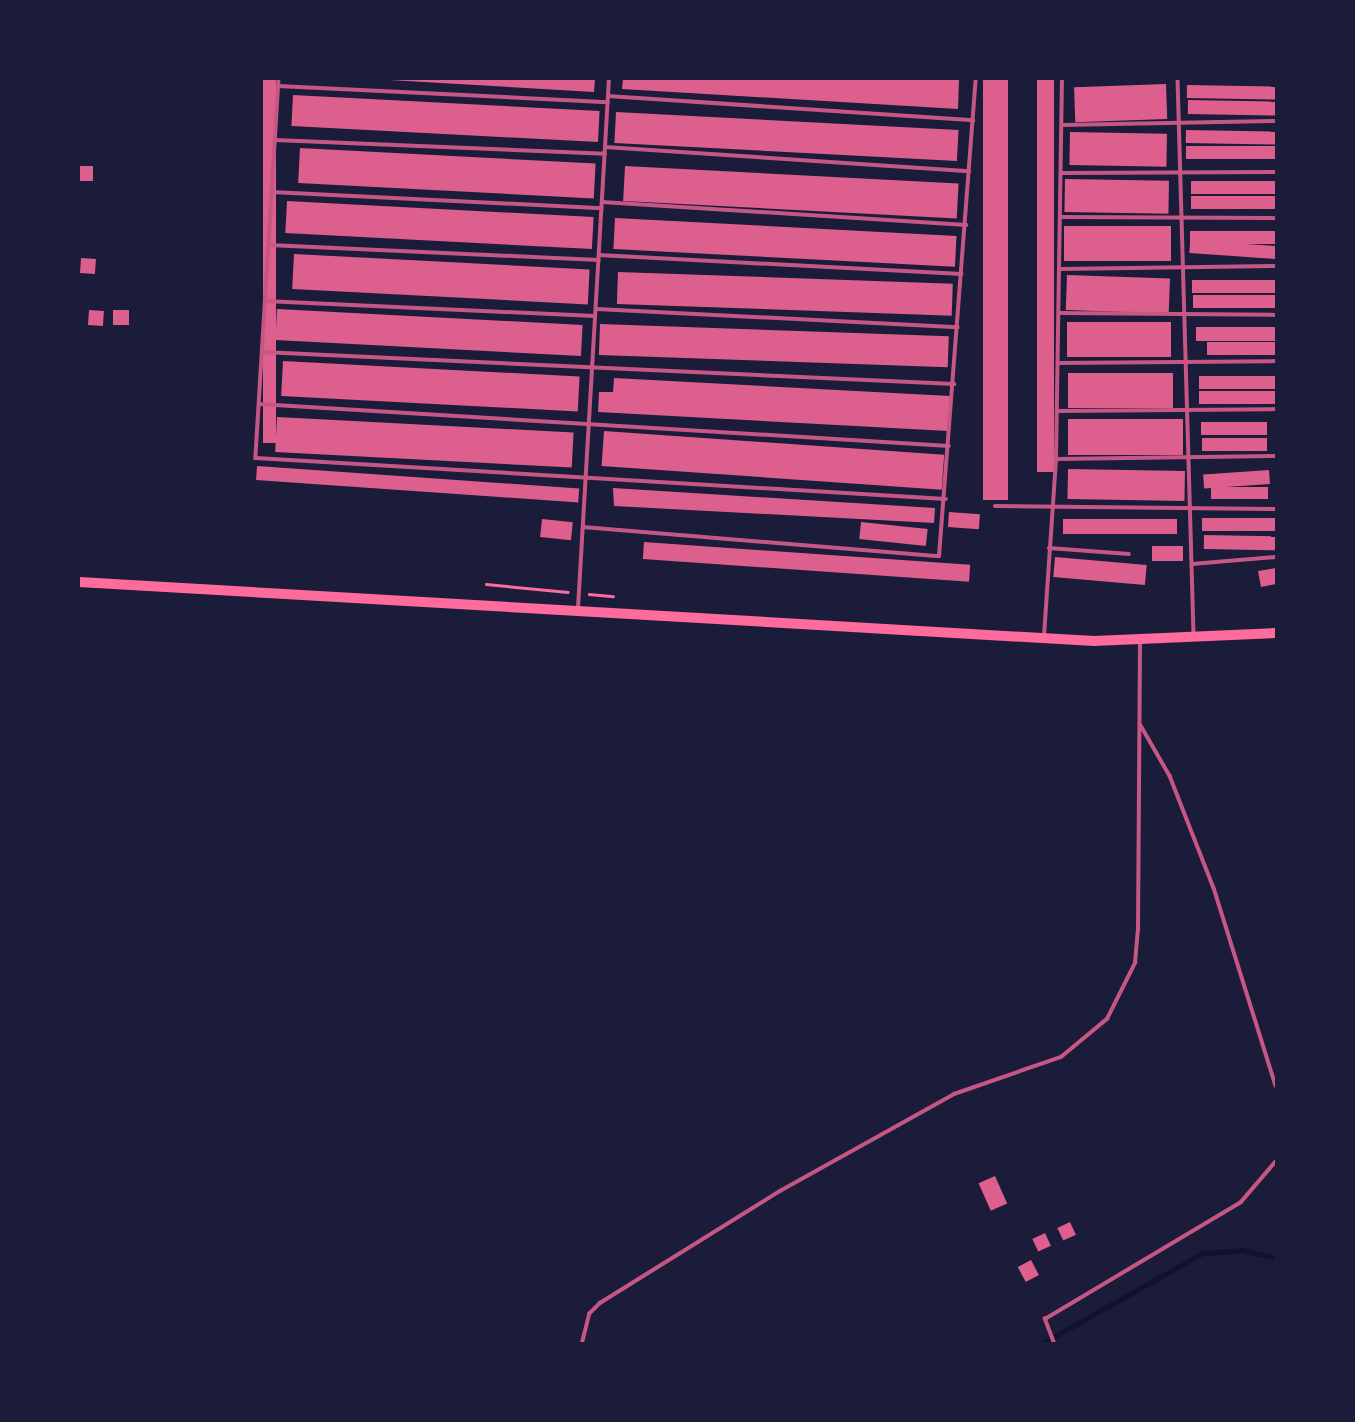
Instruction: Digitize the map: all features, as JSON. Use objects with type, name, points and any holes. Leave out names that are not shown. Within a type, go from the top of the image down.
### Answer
[{"type":"main road","points":[[79,582],[1044,638],[1194,640],[1276,634]]},
{"type":"lane","points":[[279,79],[256,458],[586,475],[946,499]]},
{"type":"lane","points":[[578,612],[609,79]]},
{"type":"lane","points":[[583,527],[939,556],[946,499],[976,79]]},
{"type":"lane","points":[[1044,638],[1056,458],[1062,79]]},
{"type":"lane","points":[[1178,79],[1194,640]]},
{"type":"lane","points":[[278,86],[608,102]]},
{"type":"lane","points":[[608,96],[973,120]]},
{"type":"lane","points":[[1062,125],[1276,121]]},
{"type":"lane","points":[[275,140],[605,154]]},
{"type":"lane","points":[[605,147],[969,170]]},
{"type":"lane","points":[[1062,173],[1276,172]]},
{"type":"lane","points":[[272,192],[602,205],[965,225]]},
{"type":"lane","points":[[1060,217],[1276,218]]},
{"type":"lane","points":[[269,245],[962,274]]},
{"type":"lane","points":[[1060,269],[1276,266]]},
{"type":"lane","points":[[265,301],[595,316]]},
{"type":"lane","points":[[596,309],[958,327]]},
{"type":"lane","points":[[1059,313],[1276,315]]},
{"type":"lane","points":[[262,352],[954,384]]},
{"type":"lane","points":[[1058,363],[1185,364],[1276,360]]},
{"type":"lane","points":[[259,404],[950,446]]},
{"type":"lane","points":[[1057,411],[1186,413],[1276,409]]},
{"type":"lane","points":[[1056,458],[1188,459],[1276,456]]},
{"type":"lane","points":[[995,506],[1276,509]]},
{"type":"lane","points":[[1049,548],[1129,554]]},
{"type":"lane","points":[[1192,564],[1276,556]]},
{"type":"lane","points":[[582,1343],[586,1322],[600,1303],[780,1191],[954,1094],[1061,1057],[1107,1019],[1135,963],[1140,640]]},
{"type":"lane","points":[[1139,722],[1170,776],[1214,888],[1276,1086]]},
{"type":"lane","points":[[1054,1343],[1045,1319],[1241,1202],[1276,1161]]},
{"type":"path","points":[[486,584],[613,596]]},
{"type":"building","points":[[263,79],[276,79],[276,443],[263,443]]},
{"type":"building","points":[[372,79],[595,79],[594,92]]},
{"type":"building","points":[[623,79],[959,79],[958,109],[622,89]]},
{"type":"building","points":[[983,79],[1008,79],[1008,500],[983,500]]},
{"type":"building","points":[[1037,79],[1054,79],[1054,472],[1037,472]]},
{"type":"building","points":[[1166,84],[1167,119],[1075,122],[1074,87]]},
{"type":"building","points":[[1187,85],[1276,87],[1276,100],[1187,98]]},
{"type":"building","points":[[293,95],[600,111],[598,142],[291,126]]},
{"type":"building","points":[[1188,100],[1276,102],[1276,116],[1188,114]]},
{"type":"building","points":[[616,112],[959,130],[957,161],[614,143]]},
{"type":"building","points":[[1186,130],[1276,132],[1276,145],[1186,143]]},
{"type":"building","points":[[1070,132],[1167,134],[1166,167],[1069,165]]},
{"type":"building","points":[[1186,146],[1276,146],[1276,159],[1186,159]]},
{"type":"building","points":[[300,148],[596,163],[594,198],[298,183]]},
{"type":"building","points":[[79,166],[93,166],[93,181],[79,181]]},
{"type":"building","points":[[625,166],[959,183],[957,218],[623,201]]},
{"type":"building","points":[[1065,179],[1169,181],[1168,214],[1064,212]]},
{"type":"building","points":[[1191,181],[1276,181],[1276,194],[1191,194]]},
{"type":"building","points":[[1191,196],[1276,196],[1276,209],[1191,209]]},
{"type":"building","points":[[287,201],[594,217],[592,249],[285,233]]},
{"type":"building","points":[[615,218],[957,236],[955,267],[613,249]]},
{"type":"building","points":[[1064,226],[1171,226],[1171,261],[1064,261]]},
{"type":"building","points":[[1190,231],[1275,231],[1275,244],[1190,244]]},
{"type":"building","points":[[1190,240],[1276,246],[1275,259],[1189,253]]},
{"type":"building","points":[[294,254],[590,269],[588,304],[292,289]]},
{"type":"building","points":[[81,258],[96,259],[95,274],[80,273]]},
{"type":"building","points":[[618,272],[953,284],[952,316],[617,304]]},
{"type":"building","points":[[1067,275],[1170,279],[1169,314],[1066,310]]},
{"type":"building","points":[[1192,280],[1276,280],[1276,293],[1192,293]]},
{"type":"building","points":[[1193,295],[1276,295],[1276,308],[1193,308]]},
{"type":"building","points":[[277,309],[583,325],[581,356],[275,340]]},
{"type":"building","points":[[89,310],[104,311],[103,326],[88,325]]},
{"type":"building","points":[[113,310],[129,310],[129,325],[113,325]]},
{"type":"building","points":[[1067,322],[1171,322],[1171,357],[1067,357]]},
{"type":"building","points":[[600,324],[949,336],[948,367],[599,355]]},
{"type":"building","points":[[1196,327],[1276,327],[1276,341],[1196,341]]},
{"type":"building","points":[[1207,342],[1276,342],[1276,355],[1207,355]]},
{"type":"building","points":[[283,361],[580,377],[578,411],[281,396]]},
{"type":"building","points":[[1068,373],[1173,373],[1173,408],[1068,408]]},
{"type":"building","points":[[1199,376],[1276,376],[1276,389],[1199,389]]},
{"type":"building","points":[[614,378],[950,396],[948,431],[598,412],[599,392],[613,392]]},
{"type":"building","points":[[1199,391],[1276,391],[1276,404],[1199,404]]},
{"type":"building","points":[[277,417],[574,433],[572,467],[275,452]]},
{"type":"building","points":[[1068,419],[1183,419],[1183,455],[1068,455]]},
{"type":"building","points":[[1201,422],[1267,422],[1267,435],[1201,435]]},
{"type":"building","points":[[604,431],[944,455],[942,490],[602,466]]},
{"type":"building","points":[[1202,438],[1267,438],[1267,451],[1202,451]]},
{"type":"building","points":[[257,466],[579,489],[578,502],[256,480]]},
{"type":"building","points":[[1068,469],[1185,471],[1184,501],[1067,499]]},
{"type":"building","points":[[1269,470],[1270,484],[1204,489],[1203,475]]},
{"type":"building","points":[[1211,487],[1268,487],[1268,499],[1211,499]]},
{"type":"building","points":[[613,488],[935,508],[934,523],[614,506]]},
{"type":"building","points":[[949,512],[980,514],[979,529],[948,527]]},
{"type":"building","points":[[1202,518],[1276,518],[1276,531],[1202,531]]},
{"type":"building","points":[[542,519],[573,522],[571,540],[540,537]]},
{"type":"building","points":[[1063,519],[1177,519],[1177,534],[1063,534]]},
{"type":"building","points":[[861,522],[928,529],[926,546],[859,539]]},
{"type":"building","points":[[1204,535],[1276,536],[1276,550],[1204,549]]},
{"type":"building","points":[[644,542],[970,565],[969,582],[643,559]]},
{"type":"building","points":[[1152,546],[1183,546],[1183,561],[1152,561]]},
{"type":"building","points":[[1055,557],[1147,565],[1145,585],[1053,577]]},
{"type":"building","points":[[1276,568],[1276,584],[1261,587],[1258,571]]},
{"type":"building","points":[[995,1176],[1007,1203],[991,1211],[979,1183]]},
{"type":"building","points":[[1070,1222],[1076,1235],[1063,1241],[1057,1228]]},
{"type":"building","points":[[1045,1233],[1051,1246],[1038,1252],[1032,1239]]},
{"type":"building","points":[[1031,1260],[1039,1275],[1026,1282],[1018,1267]]},
{"type":"waterway","points":[[1043,1343],[1203,1253],[1242,1250],[1276,1258]]}]
